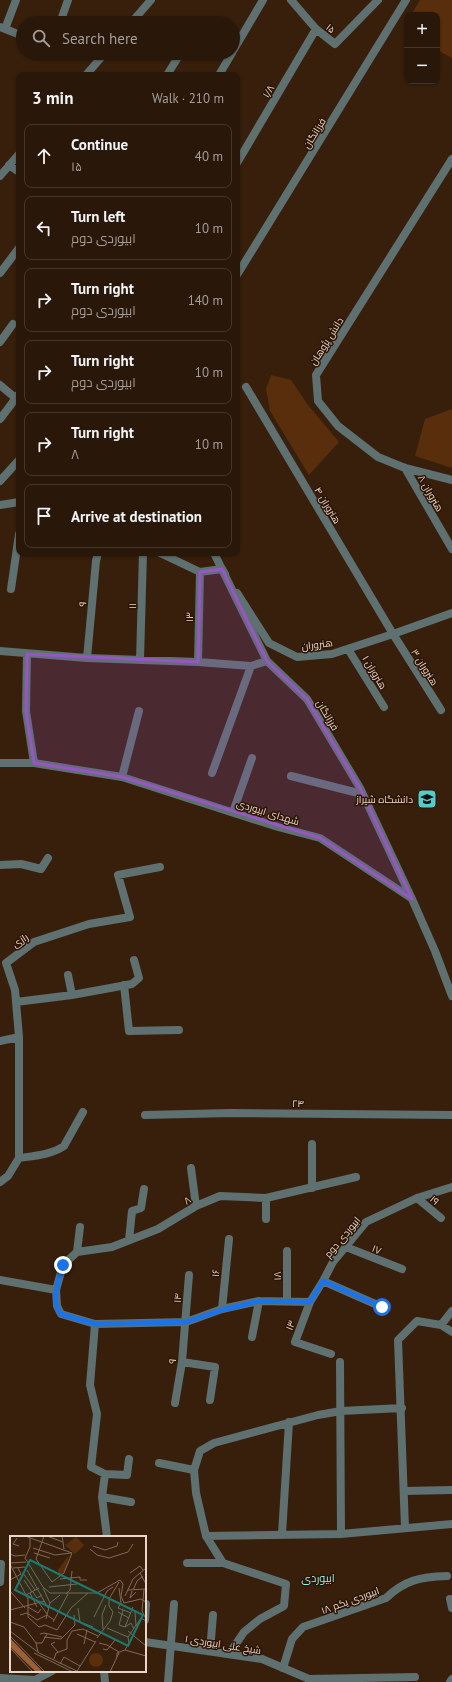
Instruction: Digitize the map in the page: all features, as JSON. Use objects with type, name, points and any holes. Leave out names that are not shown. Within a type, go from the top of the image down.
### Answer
[{"type":"street","points":[[16,0],[2,28],[16,33]]},
{"type":"street","points":[[62,16],[68,0]]},
{"type":"street","points":[[136,16],[151,0]]},
{"type":"street","points":[[240,39],[263,0]]},
{"type":"street","name":"۱۵","points":[[291,0],[316,29],[335,44],[378,0]]},
{"type":"street","name":"فرزانگان","points":[[240,270],[406,0]]},
{"type":"street","name":"۱/۸","points":[[240,158],[316,29]]},
{"type":"street","points":[[89,72],[99,60]]},
{"type":"street","points":[[169,72],[176,60]]},
{"type":"street","points":[[220,72],[227,60]]},
{"type":"street","points":[[0,176],[16,157]]},
{"type":"street","name":"دانش پژوهان","points":[[452,159],[316,375],[318,401],[338,426],[378,457],[405,468],[452,480]]},
{"type":"street","points":[[9,165],[16,170]]},
{"type":"street","points":[[0,274],[16,252]]},
{"type":"street","points":[[0,342],[13,324]]},
{"type":"street","points":[[0,385],[16,396]]},
{"type":"street","name":"هنروران ۴","points":[[246,386],[393,634]]},
{"type":"street","points":[[0,419],[16,399]]},
{"type":"street","points":[[0,482],[16,463]]},
{"type":"street","name":"هنروران ۸","points":[[405,468],[452,549]]},
{"type":"street","points":[[0,505],[16,502]]},
{"type":"street","points":[[11,589],[16,555]]},
{"type":"street","name":"۹","points":[[87,658],[97,556]]},
{"type":"street","name":"۱۱","points":[[140,660],[143,556]]},
{"type":"street","points":[[166,556],[200,572],[222,569]]},
{"type":"street","name":"فرزانگان","points":[[216,556],[267,661],[307,699],[362,794],[412,899]]},
{"type":"street","name":"هنروران","points":[[222,569],[269,643],[297,657],[332,654],[452,613]]},
{"type":"street","name":"۱۳","points":[[198,662],[200,572]]},
{"type":"street","name":"هنروران ۳","points":[[393,634],[441,710]]},
{"type":"street","name":"هنروران ۱","points":[[348,649],[384,707]]},
{"type":"street","points":[[0,651],[87,658],[198,662],[251,666],[267,661]]},
{"type":"street","points":[[27,654],[26,711],[34,763]]},
{"type":"street","points":[[212,773],[251,666]]},
{"type":"street","points":[[122,778],[139,711]]},
{"type":"street","points":[[233,812],[252,758]]},
{"type":"street","name":"شهدای ابیوردی","points":[[0,763],[34,763],[122,778],[320,838],[412,899]]},
{"type":"street","points":[[291,776],[362,794]]},
{"type":"street","points":[[0,865],[21,864],[41,869],[48,858]]},
{"type":"street","name":"رازی","points":[[19,1158],[19,1037],[15,990],[6,963],[34,942],[89,924],[130,917],[118,875],[160,867]]},
{"type":"street","points":[[412,899],[435,951],[452,996]]},
{"type":"street","points":[[16,1002],[72,995],[132,984],[139,978],[134,960]]},
{"type":"street","points":[[68,975],[72,995]]},
{"type":"street","points":[[124,985],[129,1031],[179,1030]]},
{"type":"street","points":[[0,1041],[19,1037]]},
{"type":"street","points":[[0,1182],[8,1176],[19,1158],[40,1155],[64,1146],[83,1112]]},
{"type":"street","name":"۲۴","points":[[145,1115],[238,1113],[452,1115]]},
{"type":"street","points":[[312,1144],[312,1188]]},
{"type":"street","points":[[192,1168],[196,1206]]},
{"type":"street","name":"۸","points":[[77,1252],[112,1247],[158,1229],[196,1206],[220,1196],[266,1198],[356,1177]]},
{"type":"street","name":"ابیوردی دوم","points":[[310,1302],[323,1281],[332,1262],[366,1222],[417,1198],[452,1187]]},
{"type":"street","points":[[129,1240],[132,1211],[141,1208],[144,1189]]},
{"type":"street","points":[[266,1198],[266,1219]]},
{"type":"street","name":"۱۹","points":[[417,1198],[441,1218]]},
{"type":"street","points":[[80,1227],[77,1252],[63,1265],[56,1290],[57,1306],[61,1314],[95,1324],[186,1322],[222,1310],[259,1301],[310,1302]]},
{"type":"street","name":"۱۶","points":[[222,1310],[228,1239]]},
{"type":"street","name":"۱۷","points":[[346,1247],[402,1269]]},
{"type":"street","name":"۱۸","points":[[286,1251],[287,1301]]},
{"type":"street","name":"۱۴","points":[[186,1322],[189,1275]]},
{"type":"street","points":[[0,1280],[56,1290]]},
{"type":"street","points":[[323,1281],[382,1307]]},
{"type":"street","points":[[252,1337],[259,1301]]},
{"type":"street","name":"۱۳","points":[[310,1302],[295,1342],[332,1354]]},
{"type":"street","points":[[441,1325],[452,1311]]},
{"type":"street","points":[[406,1528],[398,1340],[417,1321],[441,1325],[452,1332]]},
{"type":"street","name":"۹","points":[[175,1403],[182,1362],[186,1322]]},
{"type":"street","points":[[95,1324],[90,1385],[97,1414],[91,1467],[105,1474],[127,1475],[129,1458]]},
{"type":"street","points":[[182,1362],[215,1367],[210,1400]]},
{"type":"street","points":[[340,1362],[341,1534]]},
{"type":"street","points":[[223,1564],[206,1536],[200,1514],[194,1470],[200,1451],[214,1443],[318,1415],[341,1411],[402,1408]]},
{"type":"street","points":[[282,1534],[289,1422]]},
{"type":"street","points":[[159,1463],[194,1470]]},
{"type":"street","points":[[105,1474],[102,1497],[107,1536]]},
{"type":"street","points":[[404,1491],[452,1490]]},
{"type":"street","points":[[102,1497],[131,1502]]},
{"type":"street","points":[[206,1536],[341,1534],[452,1524]]},
{"type":"street","points":[[187,1563],[223,1564],[286,1584],[284,1606],[260,1619],[244,1632],[229,1654]]},
{"type":"street","points":[[0,1582],[1,1564]]},
{"type":"street","name":"۱۸ ابیوردی یکم","points":[[283,1668],[292,1639],[303,1627],[386,1598],[395,1589],[411,1580],[431,1576],[447,1576]]},
{"type":"street","points":[[450,1599],[452,1608]]},
{"type":"street","points":[[168,1682],[172,1646],[174,1604]]},
{"type":"street","points":[[210,1651],[213,1615]]},
{"type":"street","name":"شیخ علی ابیوردی ۱","points":[[146,1642],[262,1659],[308,1680],[414,1679]]},
{"type":"street","points":[[0,1678],[35,1680],[50,1672]]},
{"type":"street","points":[[104,1672],[105,1682]]},
{"type":"highlighted area","points":[[222,569],[267,661],[307,699],[360,788],[412,899],[320,838],[122,777],[34,763],[26,711],[27,654],[198,662],[200,572]]},
{"type":"shaded area","points":[[420,0],[452,0],[452,58],[440,52],[440,12],[413,12]]},
{"type":"shaded area","points":[[271,375],[291,380],[308,405],[339,442],[309,475],[270,411],[266,389]]},
{"type":"shaded area","points":[[452,409],[452,468],[415,456],[425,419]]},
{"type":"place","name":"دانشگاه شیراز","points":[[427,799]]},
{"type":"district","name":"ابیوردی","points":[[318,1578]]},
{"type":"route","points":[[63,1265],[56,1290],[58,1310],[61,1314],[95,1324],[186,1322],[222,1310],[259,1301],[310,1302],[323,1281],[382,1307]]}]
